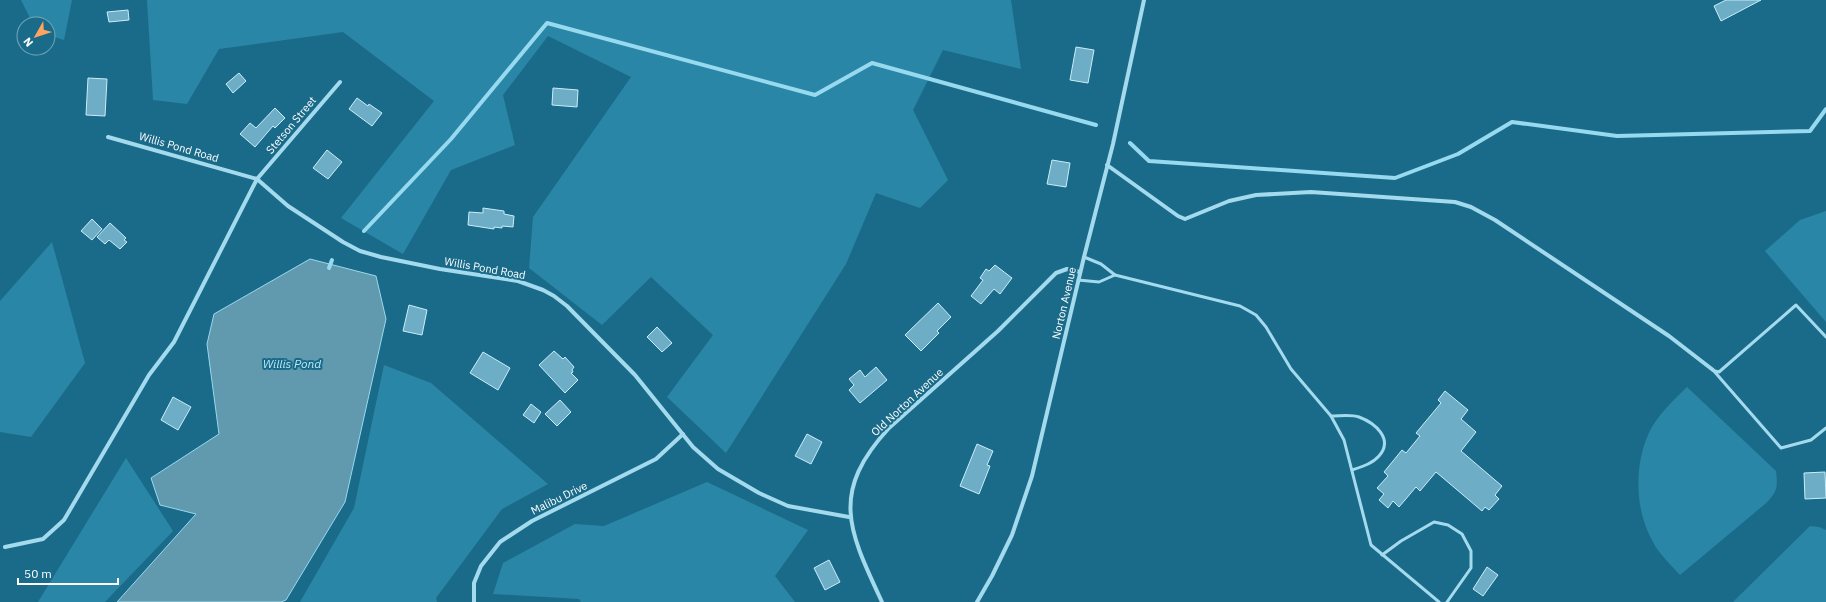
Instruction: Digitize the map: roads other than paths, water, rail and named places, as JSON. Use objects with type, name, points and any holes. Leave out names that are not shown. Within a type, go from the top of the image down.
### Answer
[{"type":"street","name":"Norton Avenue","points":[[977,602],[1003,554],[1026,497],[1043,434],[1078,280],[1107,165],[1144,0]]},
{"type":"street","name":"Stetson Street","points":[[5,547],[42,539],[64,520],[149,374],[174,342],[257,179],[340,82]]},
{"type":"street","name":"Willis Pond Road","points":[[108,137],[257,179],[288,206],[343,242],[360,251],[381,257],[440,269],[518,281],[543,290],[567,306],[635,375],[694,447],[718,469],[788,506],[849,517]]},
{"type":"street","points":[[1107,165],[1184,219],[1229,201],[1256,195],[1311,192],[1424,199],[1456,202],[1472,207],[1495,220],[1669,336],[1713,370]]},
{"type":"street","name":"Old Norton Avenue","points":[[882,602],[862,560],[854,538],[849,517],[850,503],[857,476],[871,451],[889,428],[998,331],[1056,273],[1067,269],[1080,272]]},
{"type":"street","name":"Malibu Drive","points":[[474,602],[474,583],[479,572],[500,542],[532,521],[656,459],[683,434]]},
{"type":"lane","points":[[1084,257],[1101,264],[1115,276],[1240,306],[1256,315],[1266,327],[1291,369],[1332,416],[1344,440],[1371,545],[1439,602]]},
{"type":"lane","points":[[1078,280],[1099,282],[1115,276]]},
{"type":"lane","points":[[1713,370],[1719,372],[1796,305],[1826,337]]},
{"type":"lane","points":[[1713,370],[1781,448],[1811,440],[1826,428]]},
{"type":"lane","points":[[1332,416],[1357,416],[1373,423],[1382,433],[1385,444],[1379,456],[1366,465],[1352,470]]},
{"type":"lane","points":[[1382,554],[1434,522],[1448,525],[1462,534],[1471,551],[1471,568],[1447,602]]},
{"type":"water","name":"Willis Pond","points":[[310,259],[376,276],[386,319],[345,502],[286,600],[281,602],[117,602],[196,514],[160,505],[151,478],[219,434],[207,344],[214,314]]},
{"type":"waterway","points":[[364,231],[451,139],[547,23],[815,95],[872,63],[1096,125]]},
{"type":"waterway","points":[[1130,143],[1149,161],[1395,178],[1458,154],[1512,122],[1617,136],[1810,131],[1826,109]]},
{"type":"waterway","points":[[329,268],[332,260]]}]
